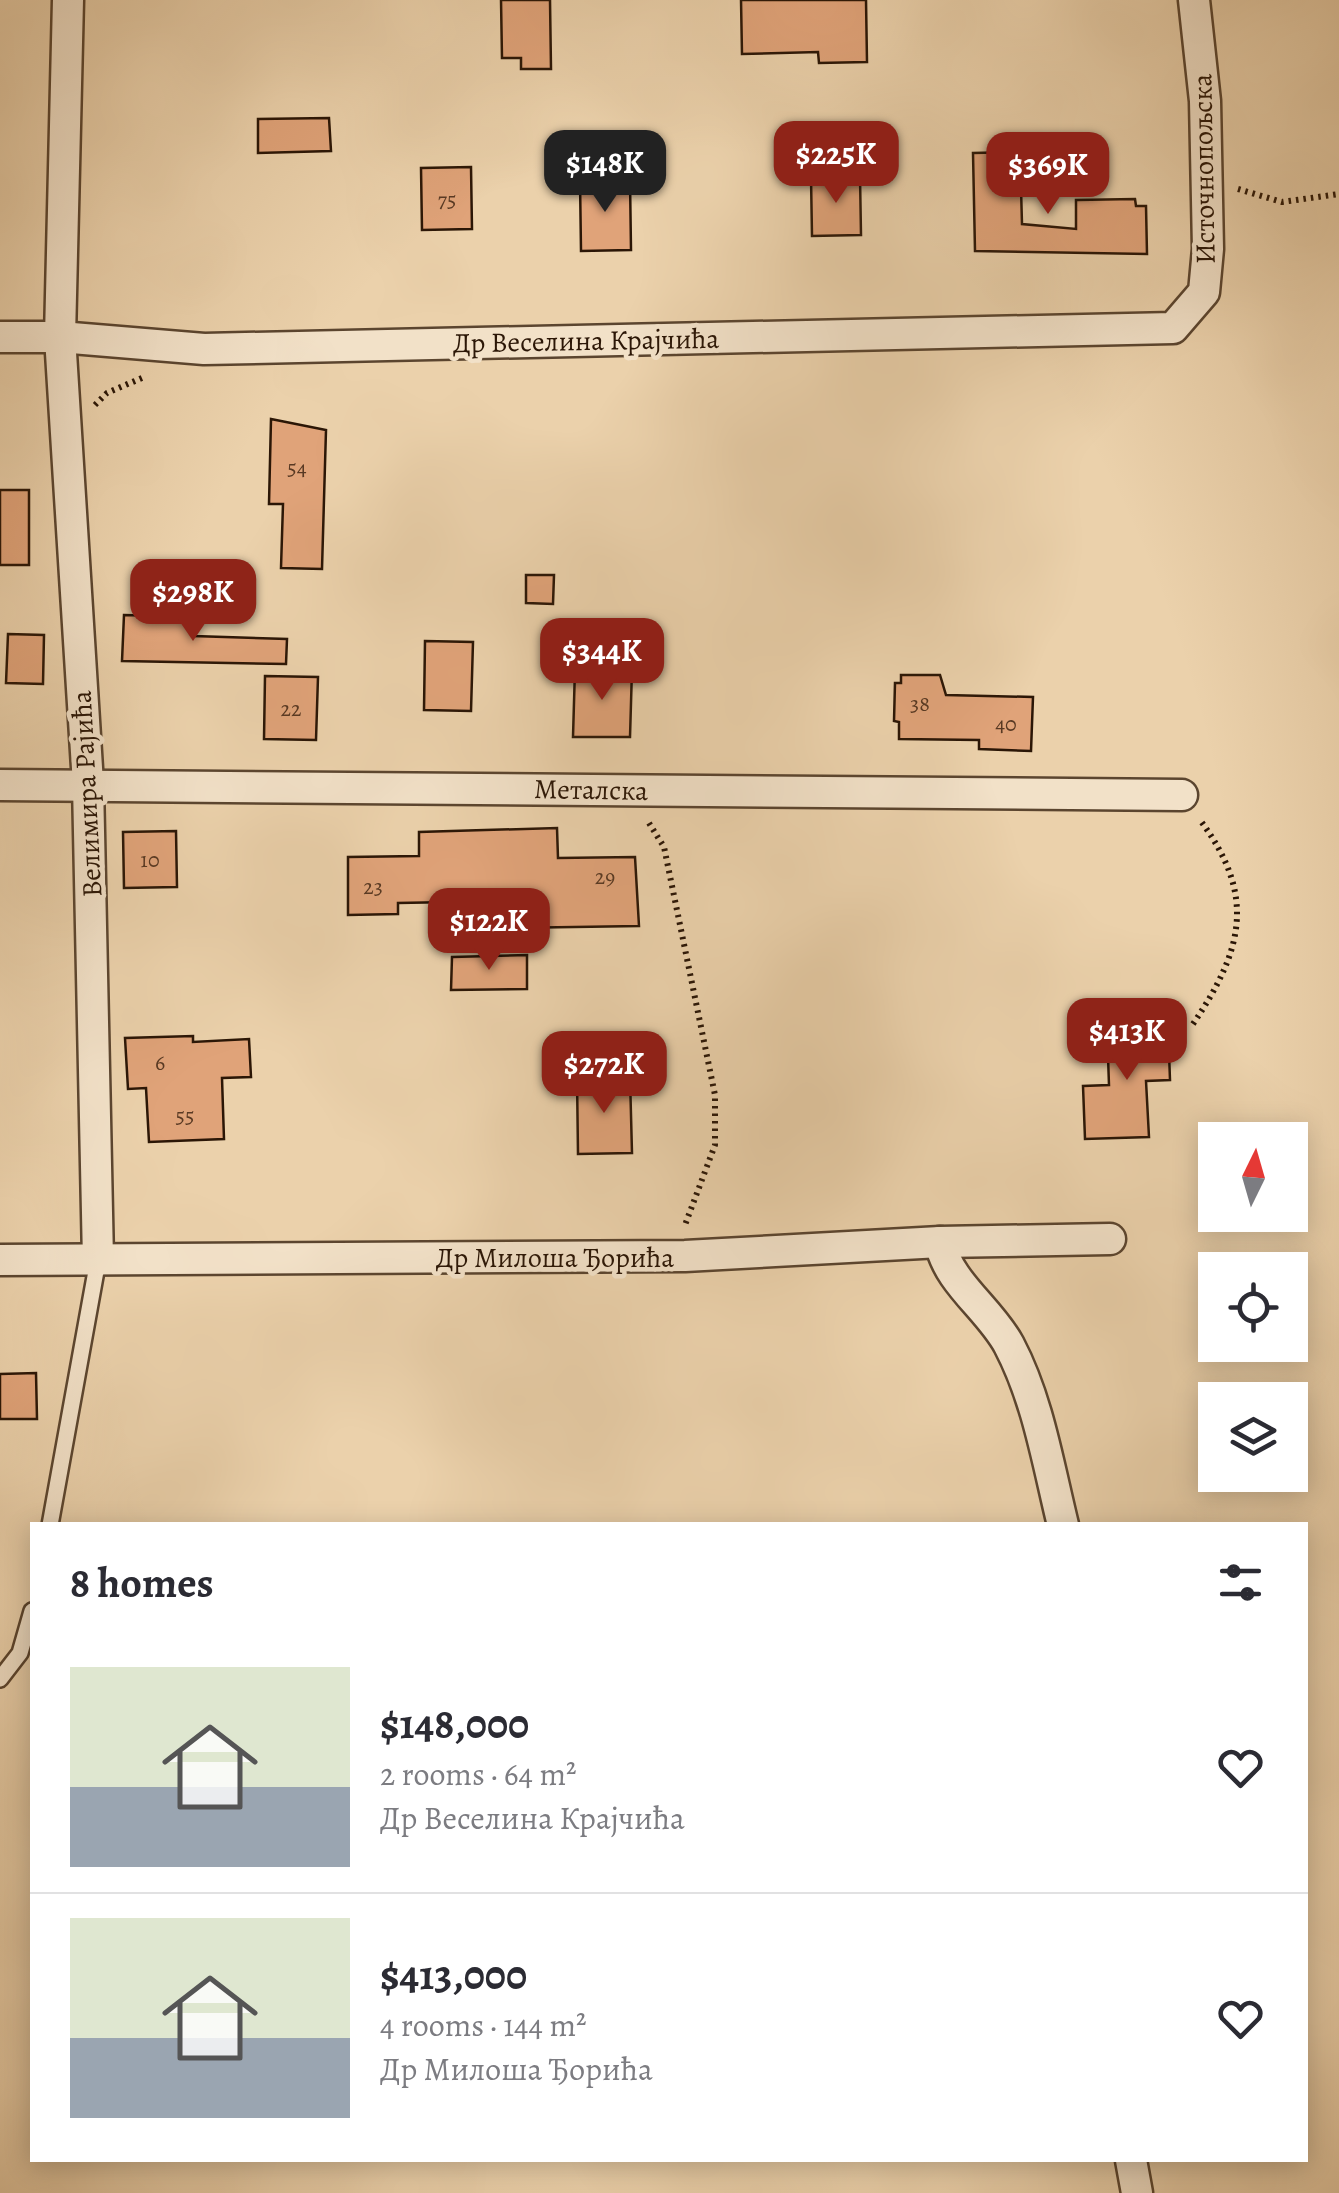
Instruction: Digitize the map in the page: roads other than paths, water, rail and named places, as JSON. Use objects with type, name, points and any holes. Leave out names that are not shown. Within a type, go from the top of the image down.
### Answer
[{"type":"street","name":"Велимира Рајића","points":[[68,0],[60,337],[88,784],[98,1260]]},
{"type":"street","name":"Источнопољска","points":[[1173,328],[1204,292],[1208,180],[1194,0]]},
{"type":"street","name":"Др Веселина Крајчића","points":[[0,337],[60,337],[204,349],[1173,328]]},
{"type":"street","name":"Металска","points":[[0,785],[1182,795]]},
{"type":"street","name":"Др Милоша Ђорића","points":[[0,1260],[685,1256],[940,1242],[1110,1238]]},
{"type":"street","points":[[940,1242],[944,1262],[1007,1342],[1031,1396],[1062,1522]]},
{"type":"street","points":[[1131,2162],[1137,2193]]},
{"type":"lane","name":"Велимира Рајића","points":[[51,1522],[98,1260]]},
{"type":"lane","points":[[0,1678],[20,1652],[30,1618]]}]
